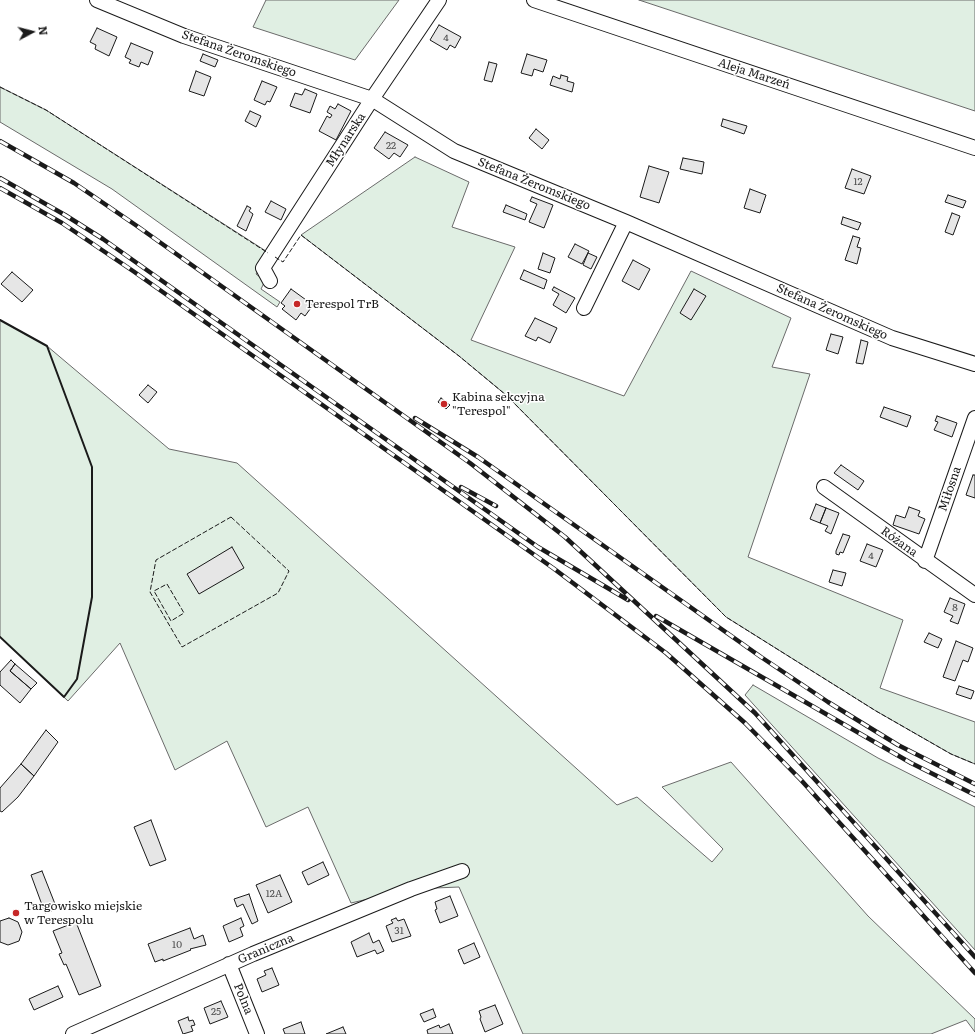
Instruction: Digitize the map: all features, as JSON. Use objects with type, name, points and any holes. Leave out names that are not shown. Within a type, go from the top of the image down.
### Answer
[{"type":"street","name":"Stefana Żeromskiego","points":[[97,0],[184,36],[372,99],[454,151],[626,222],[892,338],[975,364]]},
{"type":"street","name":"Młynarska","points":[[270,281],[263,268],[372,99],[439,0]]},
{"type":"street","name":"Aleja Marzeń","points":[[534,0],[975,148]]},
{"type":"street","points":[[584,308],[626,222]]},
{"type":"street","name":"Miłosna","points":[[925,560],[975,418]]},
{"type":"street","name":"Różana","points":[[824,487],[975,595]]},
{"type":"street","name":"Graniczna","points":[[73,1034],[229,964],[411,889],[462,871]]},
{"type":"street","name":"Polna","points":[[229,964],[257,1034]]},
{"type":"green space","points":[[266,0],[399,0],[355,60],[253,27]]},
{"type":"green space","points":[[639,0],[975,0],[975,111]]},
{"type":"green space","points":[[0,87],[46,110],[269,253],[256,274],[265,281],[261,289],[280,302],[277,307],[112,189],[0,122]]},
{"type":"green space","points":[[415,157],[469,182],[452,227],[515,247],[471,340],[624,396],[691,271],[791,318],[772,367],[810,374],[748,557],[903,620],[880,688],[975,722],[975,764],[951,754],[876,711],[726,617],[506,395],[459,356],[301,235]]},
{"type":"green space","points":[[0,320],[47,346],[169,449],[237,463],[617,805],[637,797],[712,862],[723,849],[662,787],[731,762],[868,916],[975,1019],[975,1032],[966,1020],[931,1034],[523,1034],[459,887],[411,889],[351,903],[308,807],[266,827],[227,741],[175,770],[120,643],[68,701],[0,637]]},
{"type":"green space","points":[[753,685],[878,758],[975,807],[975,950],[745,695]]},
{"type":"building","points":[[439,25],[461,37],[455,48],[450,45],[447,50],[430,40]]},
{"type":"building","points":[[97,28],[117,37],[109,56],[95,49],[96,45],[90,42]]},
{"type":"building","points":[[131,43],[153,52],[148,65],[141,62],[139,67],[129,63],[131,60],[125,57]]},
{"type":"building","points":[[203,54],[218,60],[215,67],[200,61]]},
{"type":"building","points":[[527,54],[547,60],[543,72],[534,69],[532,76],[521,73]]},
{"type":"building","points":[[489,62],[497,64],[492,82],[484,80]]},
{"type":"building","points":[[196,71],[211,77],[204,96],[189,91]]},
{"type":"building","points":[[561,75],[568,77],[567,81],[574,83],[572,92],[550,85],[553,76],[560,79]]},
{"type":"building","points":[[262,81],[277,87],[270,102],[267,101],[265,105],[254,100]]},
{"type":"building","points":[[305,89],[317,94],[310,113],[290,106],[295,93],[302,95]]},
{"type":"building","points":[[338,104],[351,111],[336,140],[319,131],[327,116],[330,118],[332,115],[327,112],[330,106],[335,109]]},
{"type":"building","points":[[250,111],[261,116],[256,127],[245,121]]},
{"type":"building","points":[[723,119],[747,126],[744,134],[721,126]]},
{"type":"building","points":[[536,129],[549,140],[542,149],[529,138]]},
{"type":"building","points":[[385,132],[408,145],[400,157],[394,153],[389,159],[374,148]]},
{"type":"building","points":[[683,158],[704,162],[702,174],[680,169]]},
{"type":"building","points":[[649,166],[669,172],[659,203],[640,197]]},
{"type":"building","points":[[852,169],[871,176],[864,194],[845,188]]},
{"type":"building","points":[[750,189],[766,195],[760,213],[744,208]]},
{"type":"building","points":[[948,195],[966,201],[963,208],[945,202]]},
{"type":"building","points":[[532,197],[553,205],[544,228],[529,222],[537,204],[530,201]]},
{"type":"building","points":[[271,201],[286,209],[281,220],[265,212]]},
{"type":"building","points":[[506,205],[527,214],[525,220],[503,212]]},
{"type":"building","points":[[247,206],[251,208],[249,211],[253,214],[246,231],[237,226]]},
{"type":"building","points":[[952,213],[960,216],[953,235],[945,232]]},
{"type":"building","points":[[843,217],[861,223],[858,230],[841,224]]},
{"type":"building","points":[[853,236],[860,238],[857,247],[861,248],[857,264],[845,260]]},
{"type":"building","points":[[575,244],[589,251],[582,264],[568,257]]},
{"type":"building","points":[[543,253],[555,258],[550,273],[538,269]]},
{"type":"building","points":[[588,253],[597,257],[591,269],[583,265]]},
{"type":"building","points":[[633,260],[650,269],[639,290],[622,281]]},
{"type":"building","points":[[524,270],[547,280],[544,289],[520,279]]},
{"type":"building","points":[[12,272],[33,290],[22,302],[1,284]]},
{"type":"building","points":[[554,287],[575,298],[566,313],[553,305],[559,294],[552,290]]},
{"type":"building","name":"Terespol TrB","points":[[291,289],[313,305],[305,316],[301,313],[296,320],[282,309],[285,306],[281,303]]},
{"type":"building","points":[[694,289],[706,296],[691,320],[680,313]]},
{"type":"building","points":[[535,318],[557,328],[550,343],[538,337],[536,341],[525,336]]},
{"type":"building","points":[[831,334],[843,337],[838,354],[826,350]]},
{"type":"building","points":[[861,340],[868,342],[863,364],[856,363]]},
{"type":"building","points":[[148,385],[157,392],[148,403],[139,395]]},
{"type":"building","name":"Kabina sekcyjna \"Terespol\"","points":[[441,398],[450,405],[446,409],[438,402]]},
{"type":"building","points":[[884,407],[911,416],[907,427],[880,417]]},
{"type":"building","points":[[937,416],[957,423],[952,437],[934,430],[938,422],[935,421]]},
{"type":"building","points":[[841,465],[864,481],[858,490],[834,473]]},
{"type":"building","points":[[973,475],[975,475],[975,498],[966,495]]},
{"type":"building","points":[[816,504],[826,508],[820,523],[810,519]]},
{"type":"building","points":[[909,507],[920,511],[918,516],[925,519],[919,534],[893,525],[896,515],[905,518]]},
{"type":"building","points":[[826,508],[839,513],[831,534],[825,531],[828,526],[820,523]]},
{"type":"building","points":[[843,534],[850,536],[843,553],[840,552],[839,555],[836,554],[836,551]]},
{"type":"building","points":[[867,544],[883,550],[876,567],[860,561]]},
{"type":"building","points":[[232,547],[244,568],[199,594],[187,574]]},
{"type":"building","points":[[833,570],[846,573],[842,586],[829,582]]},
{"type":"building","points":[[950,598],[965,604],[958,624],[950,621],[953,616],[944,612]]},
{"type":"building","points":[[929,633],[942,639],[938,648],[924,642]]},
{"type":"building","points":[[956,641],[973,648],[968,662],[963,660],[955,681],[943,677]]},
{"type":"building","points":[[11,660],[15,664],[10,671],[31,689],[20,703],[0,685],[0,672]]},
{"type":"building","points":[[15,664],[37,683],[31,689],[10,671]]},
{"type":"building","points":[[959,686],[974,691],[971,699],[956,694]]},
{"type":"building","points":[[46,730],[58,742],[34,776],[21,764]]},
{"type":"building","points":[[21,764],[34,776],[18,797],[2,812],[0,811],[0,788]]},
{"type":"building","points":[[151,820],[166,860],[150,866],[134,827]]},
{"type":"building","points":[[323,862],[329,875],[308,885],[302,872]]},
{"type":"building","points":[[42,871],[57,909],[45,913],[31,875]]},
{"type":"building","points":[[280,875],[292,902],[268,913],[256,885]]},
{"type":"building","points":[[249,894],[258,921],[252,924],[243,904],[237,907],[234,899]]},
{"type":"building","points":[[450,896],[458,916],[440,923],[435,910],[437,909],[435,902]]},
{"type":"building","points":[[9,918],[18,922],[22,932],[19,941],[8,945],[0,942],[0,921]]},
{"type":"building","points":[[241,918],[244,926],[240,928],[243,936],[229,942],[223,926]]},
{"type":"building","points":[[396,918],[398,921],[404,919],[411,936],[392,942],[386,926],[393,923],[391,920]]},
{"type":"building","points":[[76,922],[101,986],[79,995],[66,964],[64,965],[59,954],[62,953],[53,931]]},
{"type":"building","points":[[190,928],[194,939],[203,935],[206,945],[190,949],[191,950],[163,961],[163,959],[155,962],[148,944]]},
{"type":"building","points":[[369,933],[373,943],[379,940],[384,951],[377,954],[375,950],[357,957],[351,942]]},
{"type":"building","points":[[474,943],[480,957],[464,964],[458,950]]},
{"type":"building","points":[[272,968],[279,985],[262,992],[257,979],[266,975],[264,971]]},
{"type":"building","points":[[58,986],[63,997],[34,1010],[29,999]]},
{"type":"building","points":[[221,1001],[228,1017],[210,1024],[204,1008]]},
{"type":"building","points":[[495,1005],[503,1024],[485,1032],[480,1019],[481,1017],[479,1011]]},
{"type":"building","points":[[433,1009],[436,1017],[424,1022],[420,1014]]},
{"type":"building","points":[[188,1017],[189,1021],[193,1020],[195,1025],[191,1026],[193,1031],[183,1034],[178,1021]]},
{"type":"building","points":[[301,1022],[305,1034],[285,1034],[283,1029]]},
{"type":"building","points":[[449,1024],[453,1034],[428,1034],[427,1030],[439,1025],[440,1028]]},
{"type":"building","points":[[343,1027],[346,1034],[326,1034]]},
{"type":"railway","points":[[0,141],[74,183],[137,226],[470,463],[565,537],[755,713],[975,957]]},
{"type":"railway","points":[[0,178],[65,215],[103,239],[538,547],[628,600]]},
{"type":"railway","points":[[0,188],[62,223],[133,271],[553,568],[666,653],[745,723],[801,780],[975,973]]},
{"type":"railway","points":[[415,418],[478,457],[761,657],[828,702],[898,745],[975,784]]},
{"type":"railway","points":[[461,487],[496,506]]},
{"type":"railway","points":[[656,616],[911,763],[975,795]]},
{"type":"fence","points":[[0,87],[46,110],[268,253]]},
{"type":"fence","points":[[275,257],[283,262],[301,235],[459,356],[506,395],[726,617],[876,711],[951,754],[975,764]]},
{"type":"fence","points":[[231,517],[289,571],[278,593],[182,647],[150,592],[156,560],[231,517]]},
{"type":"fence","points":[[167,584],[184,613],[171,621],[154,591],[167,584]]},
{"type":"wall","points":[[0,320],[47,346],[92,467],[92,597],[77,679],[64,697],[0,637]]},
{"type":"place","name":"Terespol TrB","points":[[297,304]]},
{"type":"place","name":"Kabina sekcyjna \"Terespol\"","points":[[444,404]]},
{"type":"place","name":"Targowisko miejskie w Terespolu","points":[[16,913]]}]
